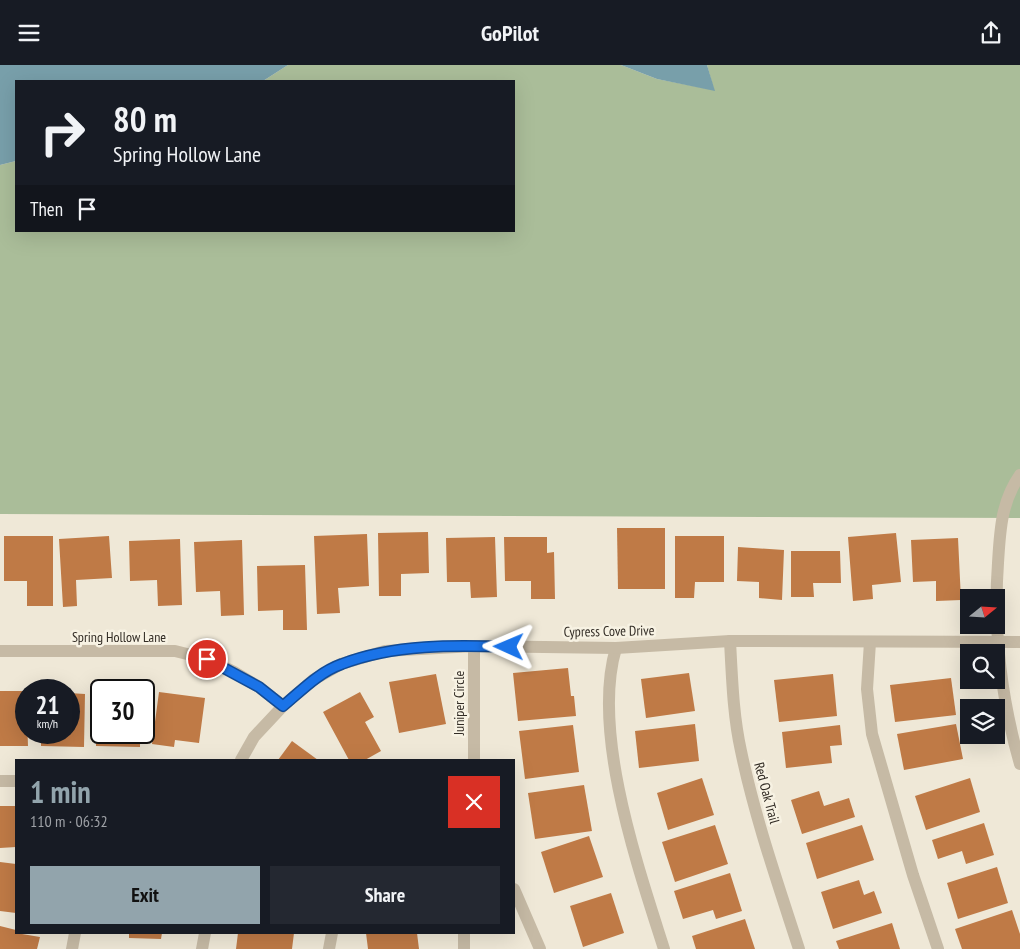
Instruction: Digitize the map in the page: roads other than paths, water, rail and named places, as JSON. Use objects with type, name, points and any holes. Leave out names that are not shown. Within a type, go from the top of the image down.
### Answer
[{"type":"street","points":[[1020,475],[1006,499],[1000,527],[996,642],[1004,701],[1020,764]]},
{"type":"street","name":"Cypress Cove Drive","points":[[242,759],[254,737],[283,706],[313,680],[340,664],[385,651],[474,646],[616,648],[730,641],[1020,642]]},
{"type":"street","name":"Red Oak Trail","points":[[730,641],[734,704],[740,749],[748,786],[799,949]]},
{"type":"street","points":[[870,642],[868,689],[872,734],[913,875],[938,949]]},
{"type":"street","name":"Juniper Circle","points":[[474,646],[474,759]]},
{"type":"street","points":[[616,648],[608,685],[609,719],[614,756],[632,843],[664,949]]},
{"type":"street","name":"Spring Hollow Lane","points":[[0,651],[175,651],[207,659],[234,672],[259,687],[283,706]]},
{"type":"street","points":[[0,781],[15,781]]},
{"type":"street","points":[[515,891],[540,949]]},
{"type":"street","points":[[72,949],[75,934]]},
{"type":"street","points":[[202,949],[205,934]]},
{"type":"street","points":[[330,949],[332,934]]},
{"type":"street","points":[[464,934],[464,949]]},
{"type":"water","points":[[0,65],[288,65],[265,80],[15,80],[15,161],[0,165]]},
{"type":"water","points":[[621,65],[707,65],[715,91],[657,79]]}]
